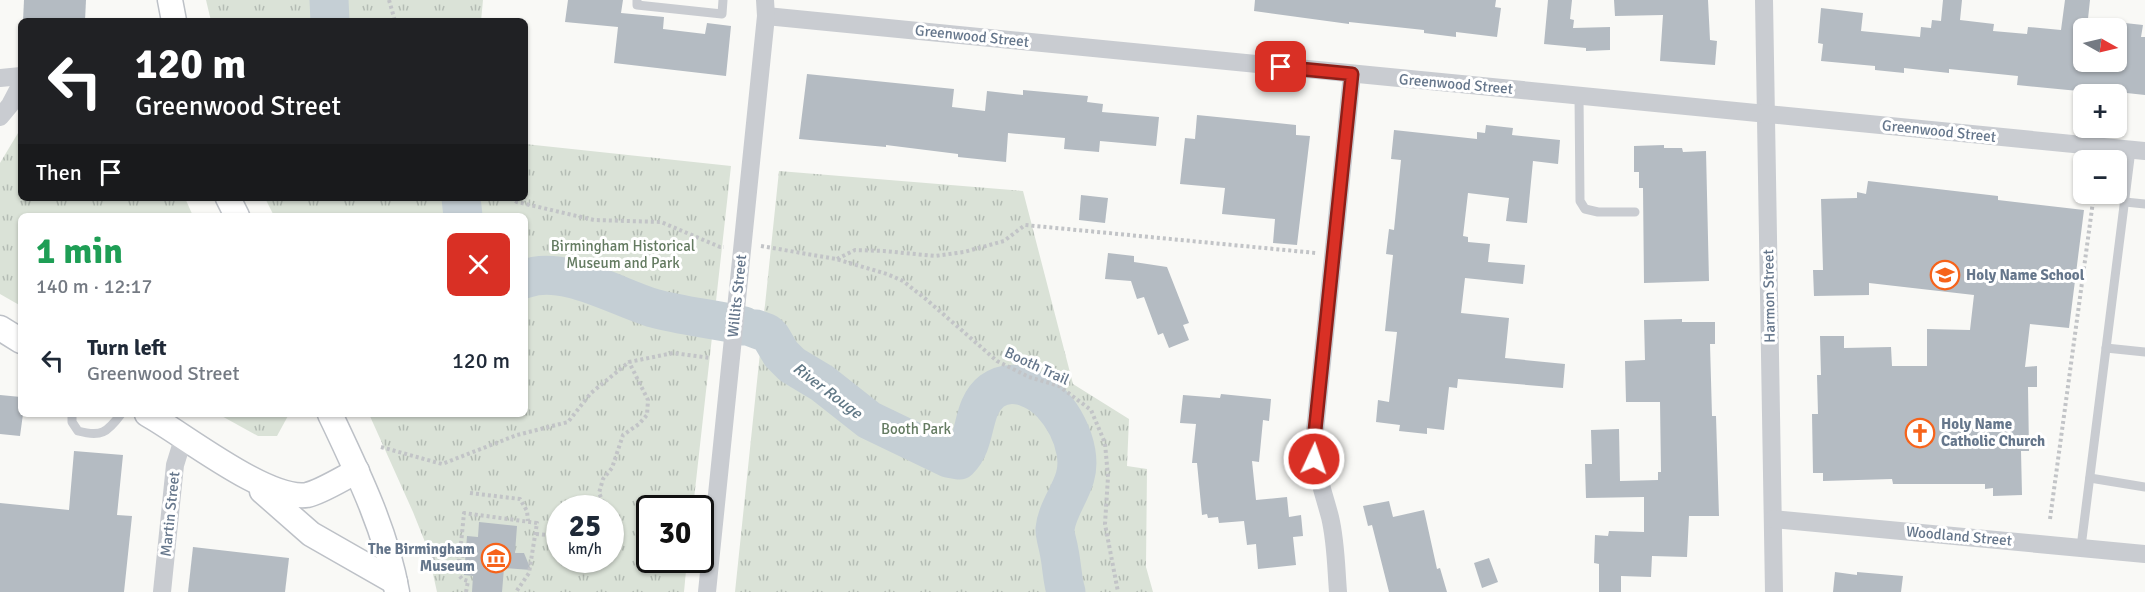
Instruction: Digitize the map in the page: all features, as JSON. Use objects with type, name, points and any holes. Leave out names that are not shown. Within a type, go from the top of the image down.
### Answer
[{"type":"main road","points":[[170,0],[173,18]]},
{"type":"main road","points":[[0,328],[18,339]]},
{"type":"main road","points":[[152,417],[243,474],[286,494],[308,495],[357,471]]},
{"type":"main road","points":[[331,417],[374,514],[396,587]]},
{"type":"main road","points":[[243,474],[310,534],[396,587]]},
{"type":"street","name":"Harmon Street","points":[[1764,0],[1774,592]]},
{"type":"street","name":"Greenwood Street","points":[[765,8],[1352,74],[2138,151]]},
{"type":"street","name":"Willits Street","points":[[707,592],[765,8]]},
{"type":"street","points":[[1338,592],[1335,544],[1314,459],[1314,440],[1352,74]]},
{"type":"street","points":[[0,78],[18,76]]},
{"type":"street","points":[[0,117],[18,90]]},
{"type":"street","name":"Martin Street","points":[[162,592],[175,465],[184,436]]},
{"type":"street","name":"Woodland Street","points":[[1773,519],[2145,554]]},
{"type":"lane","points":[[638,0],[637,5],[722,14],[723,0]]},
{"type":"lane","points":[[1579,95],[1580,201],[1586,208],[1598,212],[1635,212]]},
{"type":"lane","points":[[2127,191],[2138,151]]},
{"type":"lane","points":[[2127,202],[2145,204]]},
{"type":"lane","points":[[2081,547],[2124,204]]},
{"type":"lane","points":[[2106,348],[2145,352]]},
{"type":"lane","points":[[72,417],[72,422],[78,431],[98,435],[111,428],[119,417]]},
{"type":"lane","points":[[2090,478],[2145,487]]},
{"type":"path","points":[[389,0],[394,18]]},
{"type":"path","name":"Booth Trail","points":[[515,201],[594,220],[661,222],[720,247],[764,246],[836,260],[887,274],[903,281],[997,361],[1029,377],[1059,386],[1091,410],[1105,442],[1108,477],[1105,524],[1118,592]]},
{"type":"path","points":[[2050,519],[2093,204]]},
{"type":"path","points":[[836,260],[855,250],[935,256],[964,252],[1004,241],[1025,225],[1323,254]]},
{"type":"path","points":[[381,447],[442,464],[517,435],[568,422],[591,393],[629,362],[673,353],[730,358]]},
{"type":"path","points":[[600,495],[603,479],[612,468],[623,435],[647,415],[648,400],[629,362]]},
{"type":"path","points":[[470,492],[520,499],[527,511],[528,521]]},
{"type":"path","points":[[466,592],[468,581],[462,579],[458,574],[464,513],[537,523],[529,573],[516,592]]},
{"type":"path","points":[[536,534],[546,535]]},
{"type":"path","points":[[426,560],[466,556]]},
{"type":"green space","points":[[206,0],[483,0],[481,18],[210,18]]},
{"type":"green space","points":[[18,133],[18,201],[186,201],[192,213],[18,213],[18,304],[0,294],[0,163]]},
{"type":"green space","name":"Birmingham Historical Museum and Park","points":[[528,144],[731,166],[694,495],[636,495],[636,573],[686,573],[684,592],[437,592],[427,547],[370,417],[528,417],[528,213],[272,213],[266,201],[528,201]]},
{"type":"green space","name":"Booth Park","points":[[779,171],[1023,191],[1073,384],[1129,419],[1127,466],[1147,469],[1146,567],[1153,592],[735,592]]},
{"type":"green space","points":[[223,417],[287,417],[277,436],[258,436]]},
{"type":"building","points":[[24,0],[86,0],[85,18],[23,18]]},
{"type":"building","points":[[568,0],[623,0],[621,13],[664,17],[663,29],[705,34],[707,23],[731,26],[726,76],[614,63],[618,27],[565,22]]},
{"type":"building","points":[[1255,0],[1496,0],[1495,7],[1501,8],[1497,37],[1456,32],[1456,37],[1424,33],[1424,30],[1349,22],[1349,24],[1254,11]]},
{"type":"building","points":[[1548,0],[1572,0],[1570,19],[1574,20],[1573,28],[1610,27],[1610,50],[1586,51],[1586,48],[1544,44]]},
{"type":"building","points":[[1614,0],[1708,0],[1710,40],[1717,41],[1715,65],[1660,61],[1663,15],[1615,16]]},
{"type":"building","points":[[1943,0],[1962,0],[1960,20],[1994,24],[1993,31],[2027,34],[2028,27],[2061,30],[2065,0],[2090,0],[2088,18],[2073,18],[2073,72],[2127,72],[2127,23],[2143,25],[2141,37],[2145,37],[2145,95],[2127,93],[2127,84],[2073,84],[2073,90],[2017,85],[2018,76],[1949,69],[1949,73],[1904,68],[1904,73],[1875,70],[1875,66],[1821,61],[1823,44],[1818,43],[1821,8],[1863,13],[1861,31],[1920,37],[1921,27],[1931,28],[1932,20],[1941,21]]},
{"type":"building","points":[[807,74],[954,89],[952,107],[985,111],[987,91],[1023,95],[1023,90],[1088,96],[1087,102],[1103,104],[1102,112],[1159,117],[1156,146],[1100,141],[1099,152],[1064,149],[1065,138],[1008,133],[1006,162],[886,145],[886,147],[799,139]]},
{"type":"building","points":[[1197,115],[1296,125],[1296,135],[1310,136],[1297,245],[1273,243],[1275,219],[1222,214],[1225,188],[1180,184],[1185,138],[1195,139]]},
{"type":"building","points":[[1486,125],[1513,128],[1512,135],[1560,140],[1558,164],[1533,161],[1527,223],[1506,221],[1509,198],[1468,193],[1463,236],[1468,237],[1468,242],[1490,244],[1488,262],[1525,265],[1523,284],[1465,278],[1461,313],[1509,318],[1505,358],[1565,364],[1563,388],[1458,379],[1457,388],[1449,387],[1444,430],[1427,428],[1427,434],[1399,431],[1400,425],[1376,422],[1378,400],[1389,402],[1397,332],[1385,331],[1393,255],[1386,254],[1389,229],[1394,230],[1401,160],[1391,159],[1394,130],[1477,139],[1477,132],[1485,133]]},
{"type":"building","points":[[1664,145],[1664,148],[1682,148],[1683,152],[1706,151],[1709,281],[1644,283],[1643,188],[1639,188],[1639,172],[1634,172],[1634,146]]},
{"type":"building","points":[[1868,181],[1998,196],[1998,200],[2084,210],[2069,328],[2030,324],[2025,367],[2037,366],[2037,387],[2028,387],[2029,451],[2021,451],[2022,495],[1993,496],[1993,488],[1985,489],[1985,484],[1893,484],[1892,479],[1823,481],[1823,473],[1813,473],[1812,414],[1818,414],[1817,375],[1821,375],[1820,336],[1844,336],[1844,348],[1891,347],[1892,366],[1927,366],[1927,329],[1970,330],[1974,295],[1869,283],[1869,295],[1814,296],[1813,270],[1823,270],[1821,199],[1857,198],[1857,192],[1866,194]]},
{"type":"building","points":[[1081,195],[1108,198],[1105,223],[1079,220]]},
{"type":"building","points":[[1108,253],[1134,256],[1134,262],[1167,267],[1189,323],[1183,325],[1189,340],[1169,348],[1163,333],[1158,335],[1144,297],[1137,299],[1131,281],[1105,279]]},
{"type":"building","points":[[1682,319],[1682,322],[1715,322],[1715,344],[1710,344],[1712,416],[1716,416],[1719,516],[1689,516],[1687,557],[1652,556],[1651,577],[1621,576],[1621,592],[1599,592],[1599,564],[1594,563],[1595,535],[1608,536],[1609,531],[1644,532],[1644,497],[1586,498],[1585,464],[1592,464],[1591,430],[1619,429],[1620,481],[1658,480],[1658,472],[1661,472],[1660,402],[1626,402],[1625,361],[1645,360],[1644,320]]},
{"type":"building","points":[[1221,394],[1271,399],[1269,421],[1263,420],[1259,462],[1252,461],[1256,500],[1287,497],[1289,517],[1301,515],[1303,536],[1293,537],[1296,565],[1258,569],[1256,544],[1247,545],[1244,521],[1219,523],[1218,517],[1208,518],[1207,514],[1202,515],[1197,463],[1192,463],[1196,424],[1180,423],[1183,395],[1220,398]]},
{"type":"building","points":[[0,395],[18,397],[18,417],[23,417],[20,436],[0,434]]},
{"type":"building","points":[[74,451],[123,455],[117,515],[132,516],[124,592],[0,592],[0,503],[69,510]]},
{"type":"building","points":[[1389,501],[1393,517],[1424,510],[1437,569],[1440,568],[1447,592],[1389,592],[1372,525],[1368,526],[1363,506]]},
{"type":"building","name":"The Birmingham Museum","points":[[479,522],[517,526],[515,553],[524,553],[531,570],[504,568],[502,592],[472,592],[473,576],[464,575],[467,536],[478,537]]},
{"type":"building","points":[[193,547],[289,558],[285,592],[188,592]]},
{"type":"building","points":[[1489,558],[1498,582],[1482,588],[1474,563]]},
{"type":"building","points":[[1835,572],[1903,576],[1901,592],[1833,592]]},
{"type":"waterway","name":"River Rouge","points":[[329,0],[330,18]]},
{"type":"waterway","name":"River Rouge","points":[[461,201],[463,213]]},
{"type":"waterway","name":"River Rouge","points":[[528,278],[540,275],[572,279],[653,308],[744,326]]},
{"type":"waterway","name":"River Rouge","points":[[756,329],[767,333],[781,354],[792,365],[822,383],[869,420],[948,458],[959,460],[965,453],[980,406],[992,391],[1001,386],[1016,385],[1042,395],[1060,414],[1073,439],[1076,452],[1075,477],[1058,515],[1055,529],[1066,592]]},
{"type":"place","name":"Holy Name School","points":[[1945,275]]},
{"type":"place","name":"Holy Name Catholic Church","points":[[1920,433]]},
{"type":"place","name":"The Birmingham Museum","points":[[496,558]]},
{"type":"route","points":[[1281,67],[1352,74],[1314,440],[1314,459]]}]
